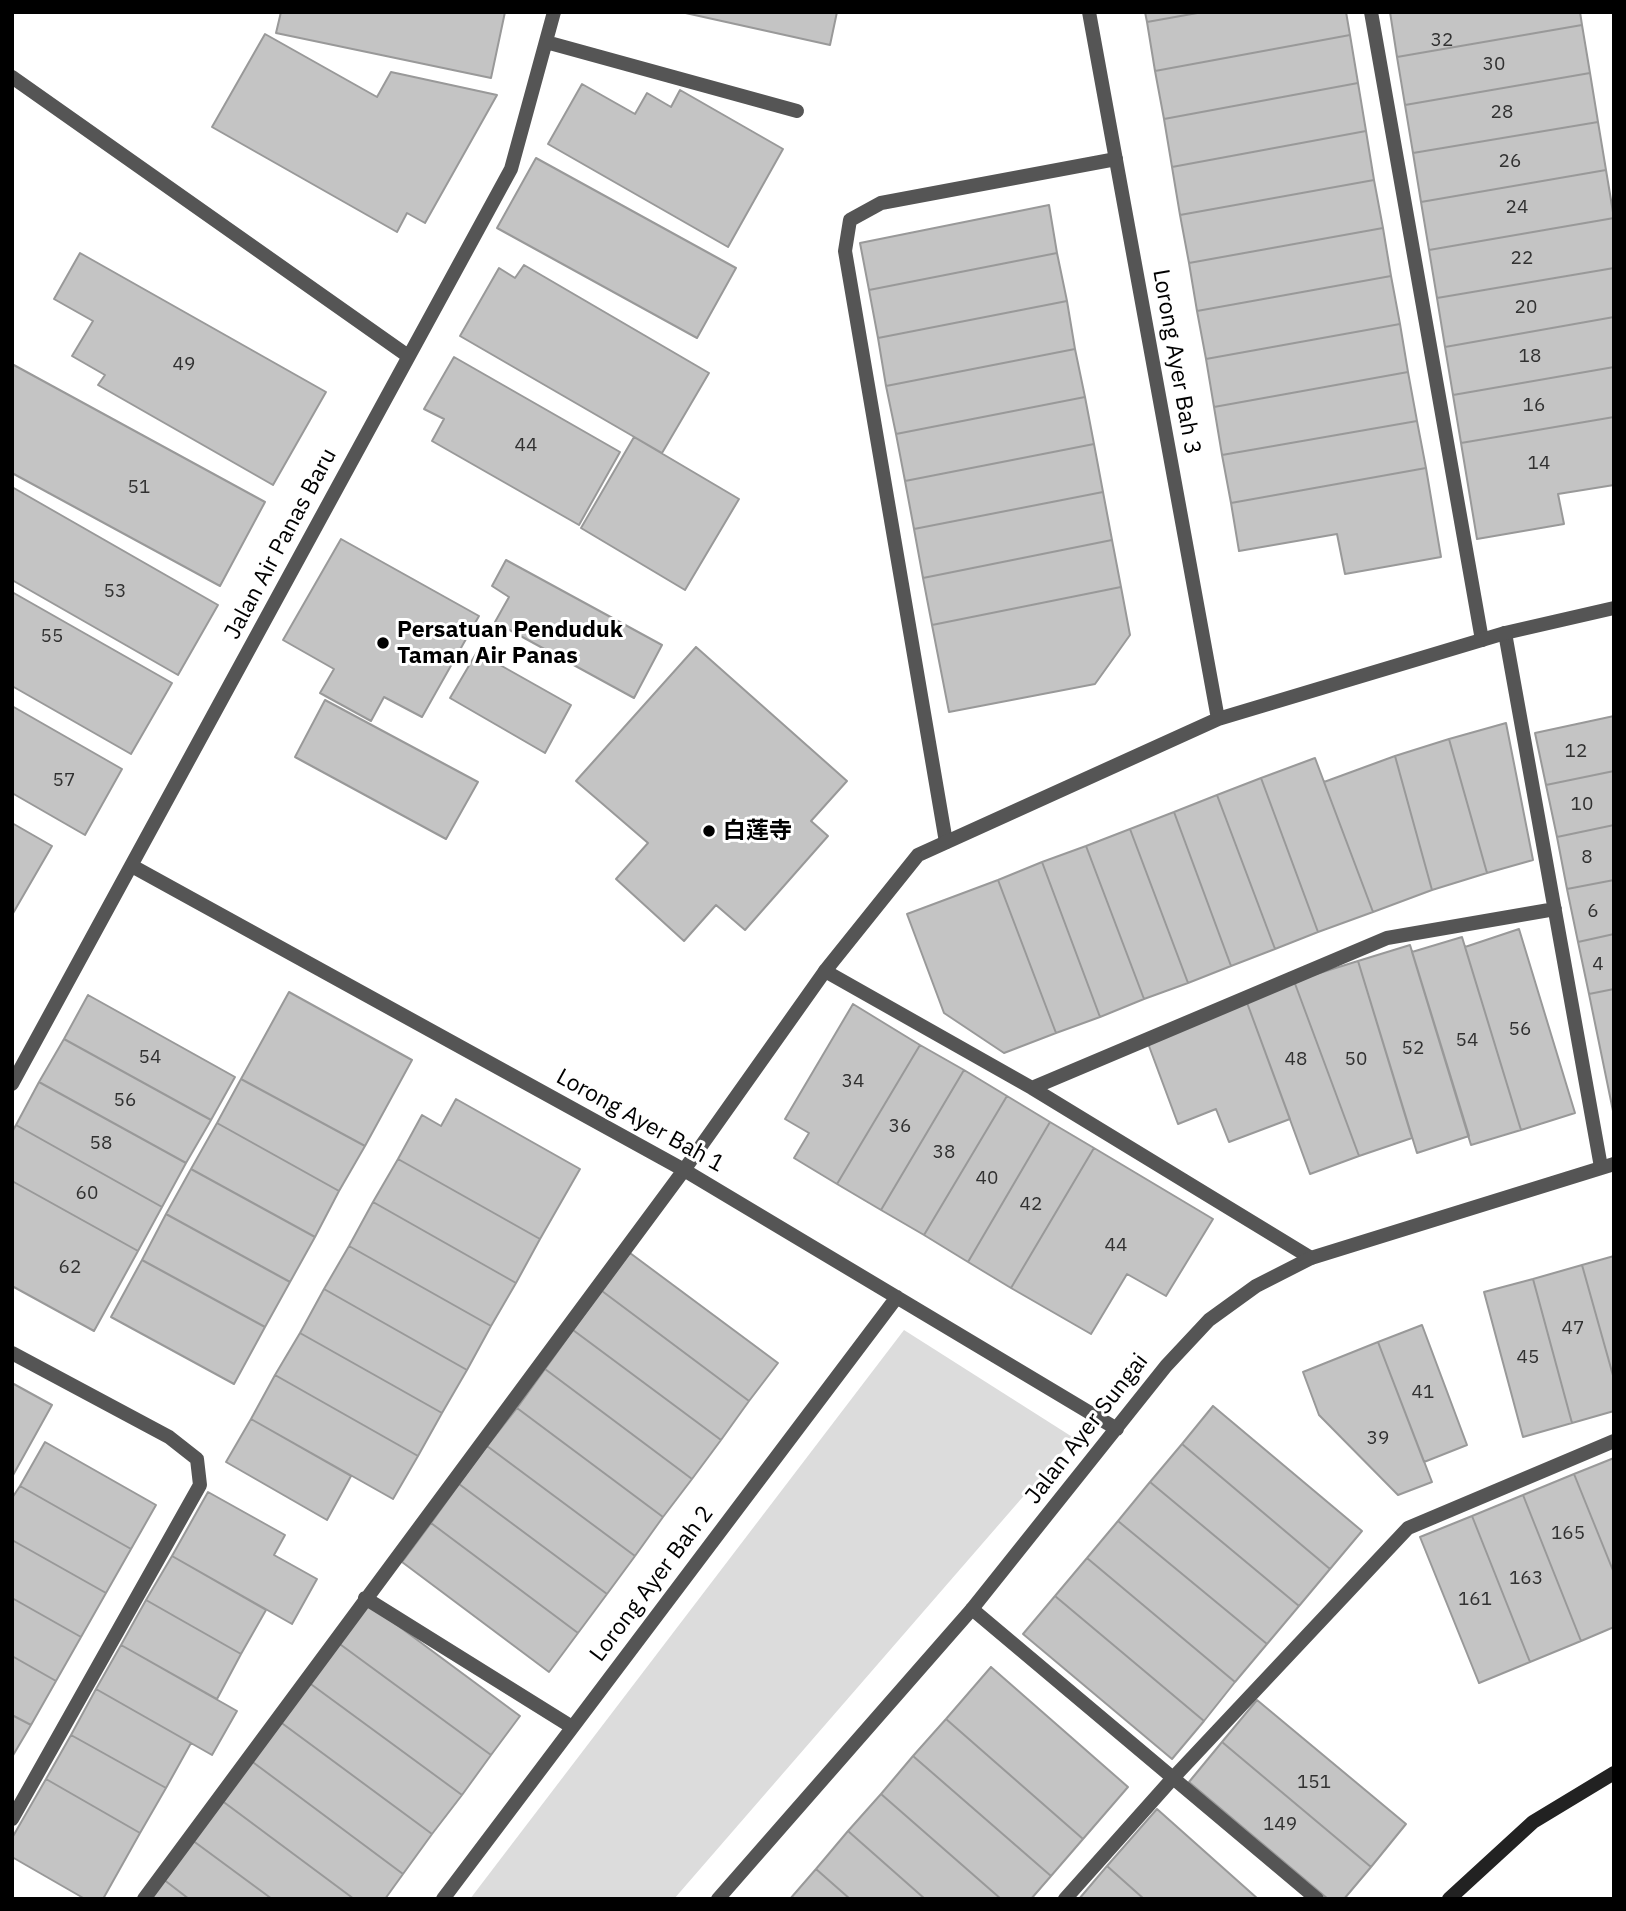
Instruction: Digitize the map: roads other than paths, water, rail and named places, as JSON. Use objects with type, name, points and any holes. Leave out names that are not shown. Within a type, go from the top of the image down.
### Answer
[{"type":"street","name":"Jalan Air Panas Baru","points":[[12,1084],[511,169],[554,12]]},
{"type":"street","name":"Lorong Ayer Bah 3","points":[[1089,12],[1218,719]]},
{"type":"street","points":[[1371,12],[1482,640]]},
{"type":"street","points":[[547,42],[797,111]]},
{"type":"street","points":[[12,77],[408,356]]},
{"type":"street","points":[[946,842],[845,251],[850,220],[881,203],[1116,159]]},
{"type":"street","points":[[144,1899],[684,1170],[825,971],[918,855],[1218,719],[1505,633],[1614,608]]},
{"type":"street","points":[[1505,633],[1555,909],[1607,1166]]},
{"type":"street","name":"Lorong Ayer Bah 1","points":[[132,866],[684,1170],[1117,1429]]},
{"type":"street","points":[[1032,1088],[1387,938],[1555,909]]},
{"type":"street","points":[[825,971],[1032,1088],[1311,1258]]},
{"type":"street","name":"Jalan Ayer Sungai","points":[[718,1899],[972,1609],[1166,1366],[1209,1320],[1256,1286],[1311,1258],[1607,1166]]},
{"type":"street","name":"Lorong Ayer Bah 2","points":[[443,1899],[897,1297]]},
{"type":"street","points":[[12,1353],[169,1437],[197,1459],[200,1485],[12,1819]]},
{"type":"street","points":[[1065,1899],[1173,1778],[1408,1528],[1614,1441]]},
{"type":"street","points":[[365,1598],[572,1727]]},
{"type":"street","points":[[972,1609],[1317,1899]]},
{"type":"street","points":[[1449,1899],[1533,1822],[1614,1773]]},
{"type":"place","name":"Persatuan Penduduk Taman Air Panas","points":[[383,643]]},
{"type":"place","name":"白莲寺","points":[[709,831]]}]
